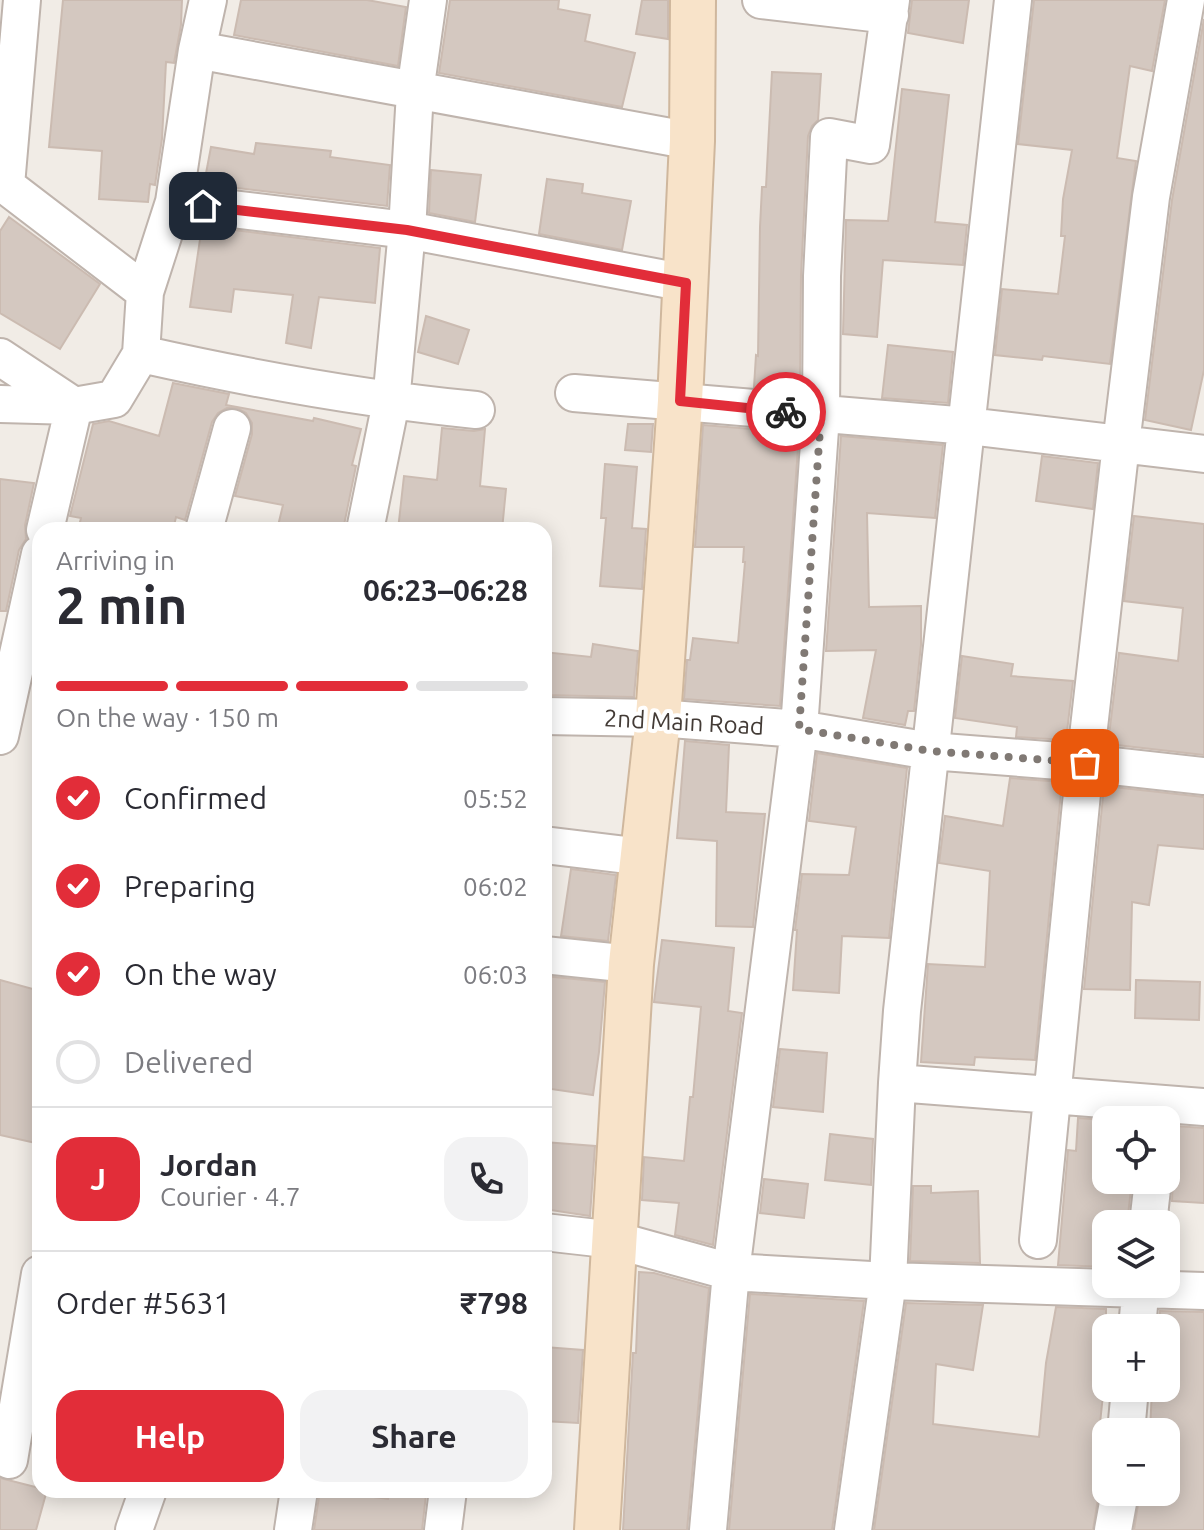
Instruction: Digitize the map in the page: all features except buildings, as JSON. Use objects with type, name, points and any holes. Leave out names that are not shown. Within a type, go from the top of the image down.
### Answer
[{"type":"street","points":[[22,0],[3,183],[145,292]]},
{"type":"street","points":[[0,404],[74,406],[114,399],[141,354],[145,292],[174,202],[197,50],[208,0]]},
{"type":"street","points":[[367,522],[391,402],[407,230],[415,92],[428,0]]},
{"type":"street","points":[[597,1530],[631,964],[658,718],[680,401],[692,141],[693,0]]},
{"type":"street","points":[[708,1530],[731,1272],[799,729],[821,415],[822,276],[829,137],[871,145],[891,8],[761,0]]},
{"type":"street","points":[[853,1530],[888,1281],[902,1011],[1013,0]]},
{"type":"street","points":[[1038,1240],[1085,763],[1121,444],[1151,197],[1186,0]]},
{"type":"street","points":[[197,50],[692,141]]},
{"type":"street","points":[[174,202],[407,230],[686,283]]},
{"type":"street","points":[[141,354],[248,378],[391,402],[476,410]]},
{"type":"street","points":[[0,357],[74,406]]},
{"type":"street","points":[[574,393],[968,426],[1204,454]]},
{"type":"street","points":[[47,522],[74,406]]},
{"type":"street","points":[[206,522],[232,428]]},
{"type":"street","points":[[0,736],[32,590]]},
{"type":"street","name":"2nd Main Road","points":[[552,716],[658,718],[799,729],[930,751],[1204,776]]},
{"type":"street","points":[[552,846],[643,857]]},
{"type":"street","points":[[552,956],[631,964]]},
{"type":"street","points":[[897,1083],[1052,1096],[1125,1106]]},
{"type":"street","points":[[1180,1107],[1203,1102]]},
{"type":"street","points":[[552,1233],[615,1240],[731,1272],[888,1281],[1092,1285]]},
{"type":"street","points":[[1180,1289],[1204,1291]]},
{"type":"street","points":[[16,1461],[32,1336]]},
{"type":"street","points":[[134,1530],[145,1498]]},
{"type":"street","points":[[293,1530],[298,1498]]},
{"type":"street","points":[[443,1530],[447,1498]]},
{"type":"street","points":[[1113,1530],[1117,1506]]},
{"type":"way so far","points":[[786,412],[821,415],[799,729],[930,751],[1085,763]]},
{"type":"route","points":[[203,206],[407,230],[686,283],[680,401],[786,412]]}]
